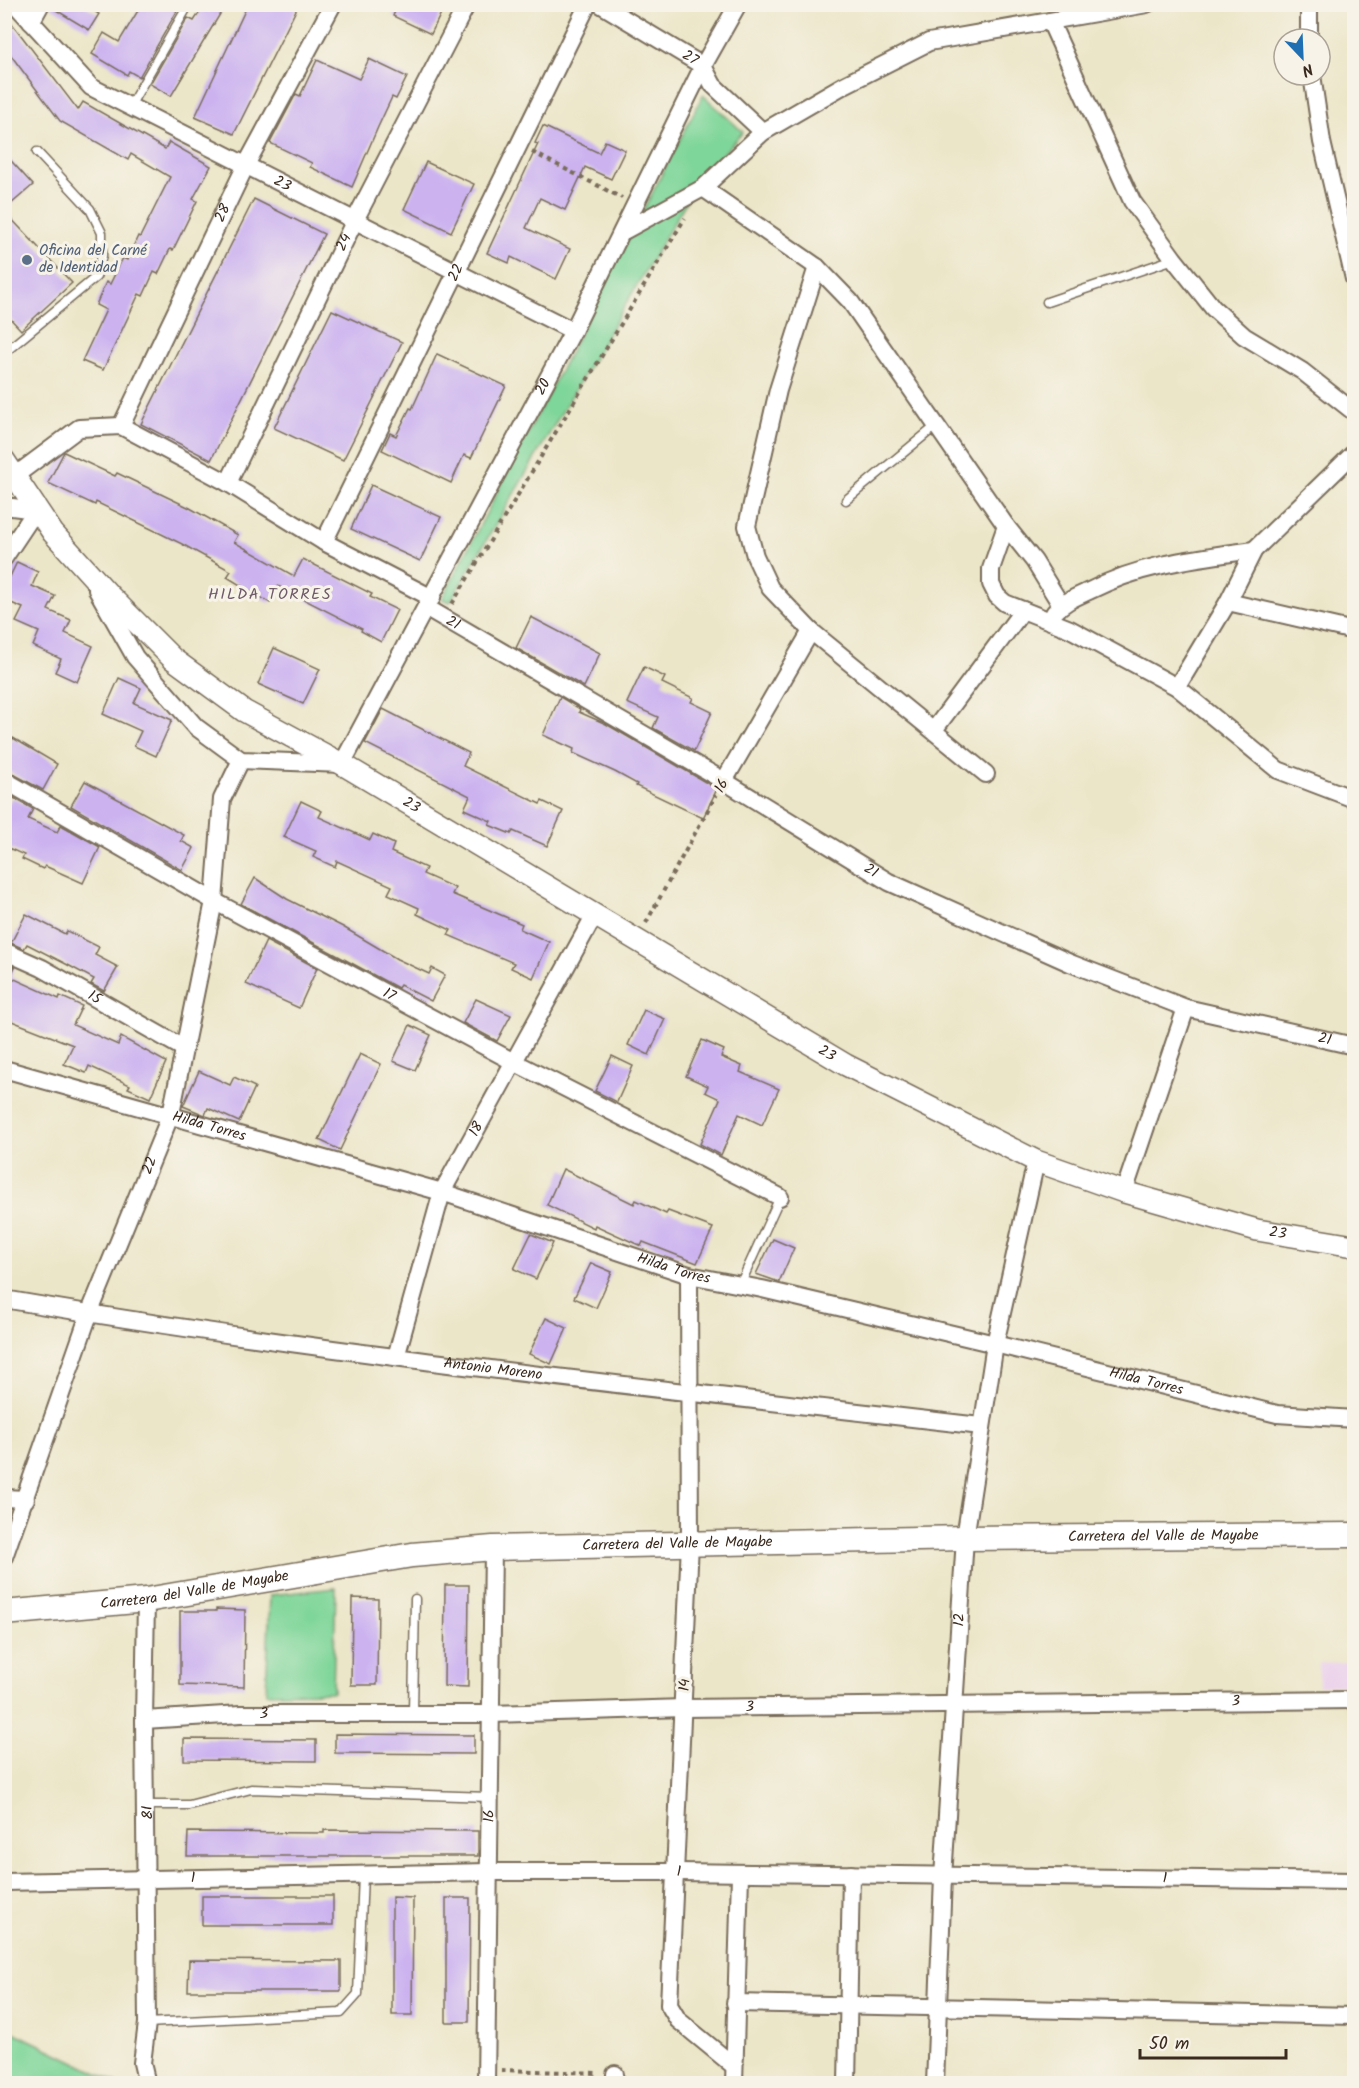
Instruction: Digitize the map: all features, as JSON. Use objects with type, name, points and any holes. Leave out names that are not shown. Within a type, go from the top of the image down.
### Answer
[{"type":"main road","name":"Carretera del Valle de Mayabe","points":[[4,1613],[146,1600],[411,1555],[493,1548],[965,1538],[1354,1535]]},
{"type":"street","name":"23","points":[[15,4],[91,87],[573,331]]},
{"type":"street","points":[[31,21],[41,4]]},
{"type":"street","name":"28","points":[[120,426],[246,165],[333,4]]},
{"type":"street","name":"24","points":[[228,483],[355,220],[467,4]]},
{"type":"street","name":"22","points":[[324,542],[588,4]]},
{"type":"street","name":"27","points":[[600,4],[703,66],[713,85],[763,132]]},
{"type":"street","name":"20","points":[[342,764],[573,331],[703,66],[738,4]]},
{"type":"street","points":[[622,232],[703,188],[763,132],[844,85],[929,42],[1147,4]]},
{"type":"street","points":[[1309,27],[1310,4]]},
{"type":"street","points":[[1050,21],[1132,201],[1174,259],[1213,308],[1244,336],[1302,371],[1354,412]]},
{"type":"street","points":[[1314,87],[1322,142],[1354,279]]},
{"type":"street","points":[[703,188],[817,267],[850,301],[1006,526],[1034,561],[1060,605]]},
{"type":"street","points":[[817,267],[778,390],[747,526],[755,556],[770,588],[811,631],[986,774]]},
{"type":"street","points":[[10,467],[79,428],[120,426]]},
{"type":"street","name":"21","points":[[120,426],[228,483],[429,603],[443,618],[724,781],[889,882],[1070,963],[1186,1008],[1354,1046]]},
{"type":"street","points":[[1177,687],[1228,602],[1254,550],[1354,453]]},
{"type":"street","name":"23","points":[[10,467],[36,510],[85,568],[173,659],[244,711],[342,764],[635,942],[846,1065],[1036,1161],[1124,1192],[1257,1230],[1354,1246]]},
{"type":"street","points":[[4,507],[36,510],[4,558]]},
{"type":"street","points":[[1006,526],[991,569],[991,584],[997,596],[1005,603],[1070,629],[1177,687],[1278,770],[1354,798]]},
{"type":"street","points":[[1048,621],[1060,605],[1113,578],[1164,562],[1254,550]]},
{"type":"street","name":"23","points":[[85,568],[135,657],[196,726],[241,760],[342,764]]},
{"type":"street","points":[[1228,602],[1354,631]]},
{"type":"street","points":[[934,730],[1023,610]]},
{"type":"street","name":"16","points":[[724,781],[811,631]]},
{"type":"street","name":"22","points":[[4,1557],[89,1314],[171,1114],[214,901],[222,799],[241,760]]},
{"type":"street","name":"17","points":[[4,780],[214,901],[512,1061],[780,1197]]},
{"type":"street","name":"18","points":[[396,1357],[442,1192],[512,1061],[594,916]]},
{"type":"street","name":"15","points":[[4,951],[42,968],[183,1048]]},
{"type":"street","points":[[1124,1192],[1186,1008]]},
{"type":"street","name":"Hilda Torres","points":[[4,1069],[171,1114],[442,1192],[689,1275],[995,1344],[1277,1414],[1354,1419]]},
{"type":"street","name":"12","points":[[935,2084],[936,2007],[943,1876],[965,1538],[995,1344],[1036,1161]]},
{"type":"street","name":"14","points":[[689,1275],[690,1543],[669,2005],[678,2020],[734,2066]]},
{"type":"street","name":"Antonio Moreno","points":[[4,1299],[89,1314],[396,1357],[981,1426]]},
{"type":"street","points":[[4,1498],[26,1499]]},
{"type":"street","name":"16","points":[[486,2076],[493,1548]]},
{"type":"street","name":"18","points":[[146,1600],[144,1720],[147,2023],[142,2062],[147,2084]]},
{"type":"street","name":"3","points":[[144,1720],[241,1714],[489,1714],[684,1708],[1354,1700]]},
{"type":"street","name":"1","points":[[4,1882],[489,1872],[676,1872],[1354,1881]]},
{"type":"street","points":[[734,2084],[740,1874]]},
{"type":"street","points":[[847,2084],[851,1874]]},
{"type":"street","points":[[735,2003],[1354,2016]]},
{"type":"lane","points":[[130,106],[189,4]]},
{"type":"lane","points":[[4,353],[96,277],[102,256],[102,233],[90,209],[37,152]]},
{"type":"lane","points":[[1047,302],[1174,259]]},
{"type":"lane","points":[[846,500],[937,425]]},
{"type":"lane","points":[[740,1285],[780,1197]]},
{"type":"lane","points":[[414,1713],[415,1599]]},
{"type":"lane","points":[[146,1805],[189,1804],[251,1789],[489,1797]]},
{"type":"lane","points":[[147,2023],[340,2013],[351,2005],[358,1994],[363,1875]]},
{"type":"path","points":[[519,146],[636,205]]},
{"type":"path","points":[[443,618],[703,188]]},
{"type":"path","name":"16","points":[[635,942],[724,781]]},
{"type":"path","points":[[486,2076],[615,2079]]},
{"type":"shaded area","points":[[1354,1662],[1354,1685],[1319,1686],[1319,1663]]},
{"type":"green space","points":[[703,95],[743,132],[699,180],[450,602],[442,599]]},
{"type":"green space","points":[[336,1588],[333,1692],[266,1693],[270,1595]]},
{"type":"green space","points":[[5,2028],[114,2081],[117,2083],[5,2083]]},
{"type":"building","points":[[51,4],[82,4],[99,14],[89,30],[51,7]]},
{"type":"building","points":[[142,4],[166,4],[177,11],[139,77],[129,71],[127,75],[92,54],[104,33],[119,42]]},
{"type":"building","points":[[205,4],[226,4],[171,96],[150,84],[188,18],[194,21]]},
{"type":"building","points":[[248,4],[299,4],[234,134],[195,117]]},
{"type":"building","points":[[398,4],[428,4],[442,11],[431,34],[393,16]]},
{"type":"building","points":[[4,13],[78,110],[83,102],[165,149],[169,142],[211,166],[193,199],[197,201],[173,250],[170,249],[158,274],[154,272],[143,296],[139,294],[103,370],[82,361],[106,310],[96,305],[106,282],[110,284],[123,258],[127,260],[170,177],[131,154],[128,160],[60,121],[4,46]]},
{"type":"building","points":[[369,59],[407,77],[396,99],[392,97],[352,187],[310,167],[312,163],[270,143],[296,94],[300,96],[317,60],[359,79]]},
{"type":"building","points":[[543,126],[599,153],[605,141],[625,150],[611,179],[585,167],[565,210],[540,198],[526,228],[570,249],[556,279],[511,257],[509,263],[487,253],[538,144],[535,143]]},
{"type":"building","points":[[4,153],[33,185],[4,210]]},
{"type":"building","points":[[426,162],[474,184],[451,232],[404,209]]},
{"type":"building","points":[[254,199],[324,234],[211,460],[141,424]]},
{"type":"building","name":"Oficina del Carné de Identidad","points":[[4,211],[72,283],[21,330],[4,312]]},
{"type":"building","points":[[332,310],[402,342],[343,460],[274,428]]},
{"type":"building","points":[[437,354],[506,386],[471,458],[464,455],[451,483],[382,450],[390,433],[396,436],[410,408],[412,409]]},
{"type":"building","points":[[64,452],[115,476],[117,473],[190,508],[238,535],[234,542],[294,576],[303,559],[372,594],[370,597],[397,610],[381,642],[361,631],[362,629],[278,586],[270,603],[227,577],[231,571],[182,544],[96,502],[95,505],[48,483]]},
{"type":"building","points":[[371,485],[441,517],[420,561],[351,529]]},
{"type":"building","points":[[17,562],[38,572],[32,586],[55,596],[48,610],[71,620],[65,633],[93,646],[77,682],[55,672],[61,659],[33,646],[39,632],[16,622],[23,608],[4,600],[4,589]]},
{"type":"building","points":[[531,617],[600,653],[584,687],[516,648]]},
{"type":"building","points":[[274,648],[320,669],[303,704],[258,684]]},
{"type":"building","points":[[644,667],[665,677],[662,683],[693,698],[691,702],[712,712],[694,751],[653,728],[658,717],[627,703]]},
{"type":"building","points":[[119,678],[141,688],[134,703],[172,720],[156,756],[134,746],[141,731],[103,714]]},
{"type":"building","points":[[560,697],[580,709],[579,712],[606,724],[717,789],[703,818],[636,786],[637,784],[615,772],[573,753],[574,749],[543,735]]},
{"type":"building","points":[[383,709],[469,753],[463,766],[540,804],[542,801],[563,811],[547,846],[513,831],[511,834],[489,825],[491,821],[464,809],[470,796],[365,743]]},
{"type":"building","points":[[13,738],[57,764],[43,790],[4,769],[4,753]]},
{"type":"building","points":[[85,781],[184,835],[181,841],[194,848],[182,870],[71,806]]},
{"type":"building","points":[[12,797],[33,809],[28,819],[57,832],[61,825],[100,847],[83,883],[45,866],[43,869],[22,859],[24,855],[4,846],[4,813]]},
{"type":"building","points":[[301,801],[322,811],[319,817],[370,840],[373,834],[394,844],[391,852],[426,868],[423,874],[455,888],[452,894],[522,924],[520,929],[549,942],[533,978],[511,968],[514,963],[448,935],[451,930],[417,914],[419,908],[388,894],[392,886],[337,861],[335,867],[313,857],[316,851],[284,837]]},
{"type":"building","points":[[255,878],[287,899],[343,927],[397,959],[429,974],[432,968],[445,975],[431,1001],[400,985],[398,988],[241,904]]},
{"type":"building","points":[[26,914],[65,934],[67,931],[99,947],[95,955],[118,967],[104,991],[91,984],[94,979],[66,964],[27,944],[24,949],[11,943]]},
{"type":"building","points":[[266,941],[317,968],[299,1008],[246,984]]},
{"type":"building","points":[[4,963],[15,967],[10,977],[59,999],[60,996],[82,1006],[73,1025],[118,1045],[121,1037],[166,1062],[150,1098],[128,1088],[130,1085],[89,1066],[86,1073],[64,1064],[73,1045],[4,1018]]},
{"type":"building","points":[[476,999],[511,1015],[497,1041],[463,1023]]},
{"type":"building","points":[[644,1010],[665,1019],[649,1055],[628,1045]]},
{"type":"building","points":[[410,1025],[431,1035],[415,1070],[393,1061]]},
{"type":"building","points":[[702,1040],[724,1050],[721,1057],[742,1066],[740,1072],[779,1089],[762,1125],[739,1114],[721,1155],[700,1144],[720,1099],[705,1092],[708,1086],[686,1076]]},
{"type":"building","points":[[360,1054],[381,1064],[340,1150],[319,1140]]},
{"type":"building","points":[[612,1056],[633,1066],[617,1102],[595,1091]]},
{"type":"building","points":[[199,1071],[230,1085],[234,1077],[255,1087],[239,1122],[208,1108],[205,1115],[183,1106]]},
{"type":"building","points":[[563,1169],[634,1204],[636,1200],[666,1214],[668,1211],[713,1228],[697,1263],[643,1242],[641,1246],[595,1225],[594,1228],[547,1205]]},
{"type":"building","points":[[531,1234],[553,1243],[536,1279],[514,1269]]},
{"type":"building","points":[[773,1239],[794,1248],[779,1282],[756,1274]]},
{"type":"building","points":[[591,1263],[612,1272],[596,1308],[574,1298]]},
{"type":"building","points":[[546,1318],[567,1328],[551,1364],[529,1354]]},
{"type":"building","points":[[445,1585],[469,1585],[468,1687],[444,1686]]},
{"type":"building","points":[[352,1598],[378,1599],[377,1685],[351,1685]]},
{"type":"building","points":[[216,1609],[245,1610],[244,1687],[180,1685],[180,1611],[216,1611]]},
{"type":"building","points":[[335,1734],[474,1735],[474,1754],[335,1753]]},
{"type":"building","points":[[184,1739],[316,1740],[316,1761],[184,1760]]},
{"type":"building","points":[[324,1830],[478,1831],[478,1856],[187,1856],[188,1832],[324,1833]]},
{"type":"building","points":[[202,1896],[333,1896],[333,1925],[202,1925]]},
{"type":"building","points":[[392,1897],[413,1898],[412,2015],[392,2015]]},
{"type":"building","points":[[446,1898],[470,1898],[469,2022],[446,2022]]},
{"type":"building","points":[[189,1960],[341,1961],[341,1991],[188,1991]]},
{"type":"place","name":"Oficina del Carné de Identidad","points":[[27,260]]},
{"type":"district","name":"HILDA TORRES","points":[[270,594]]}]
